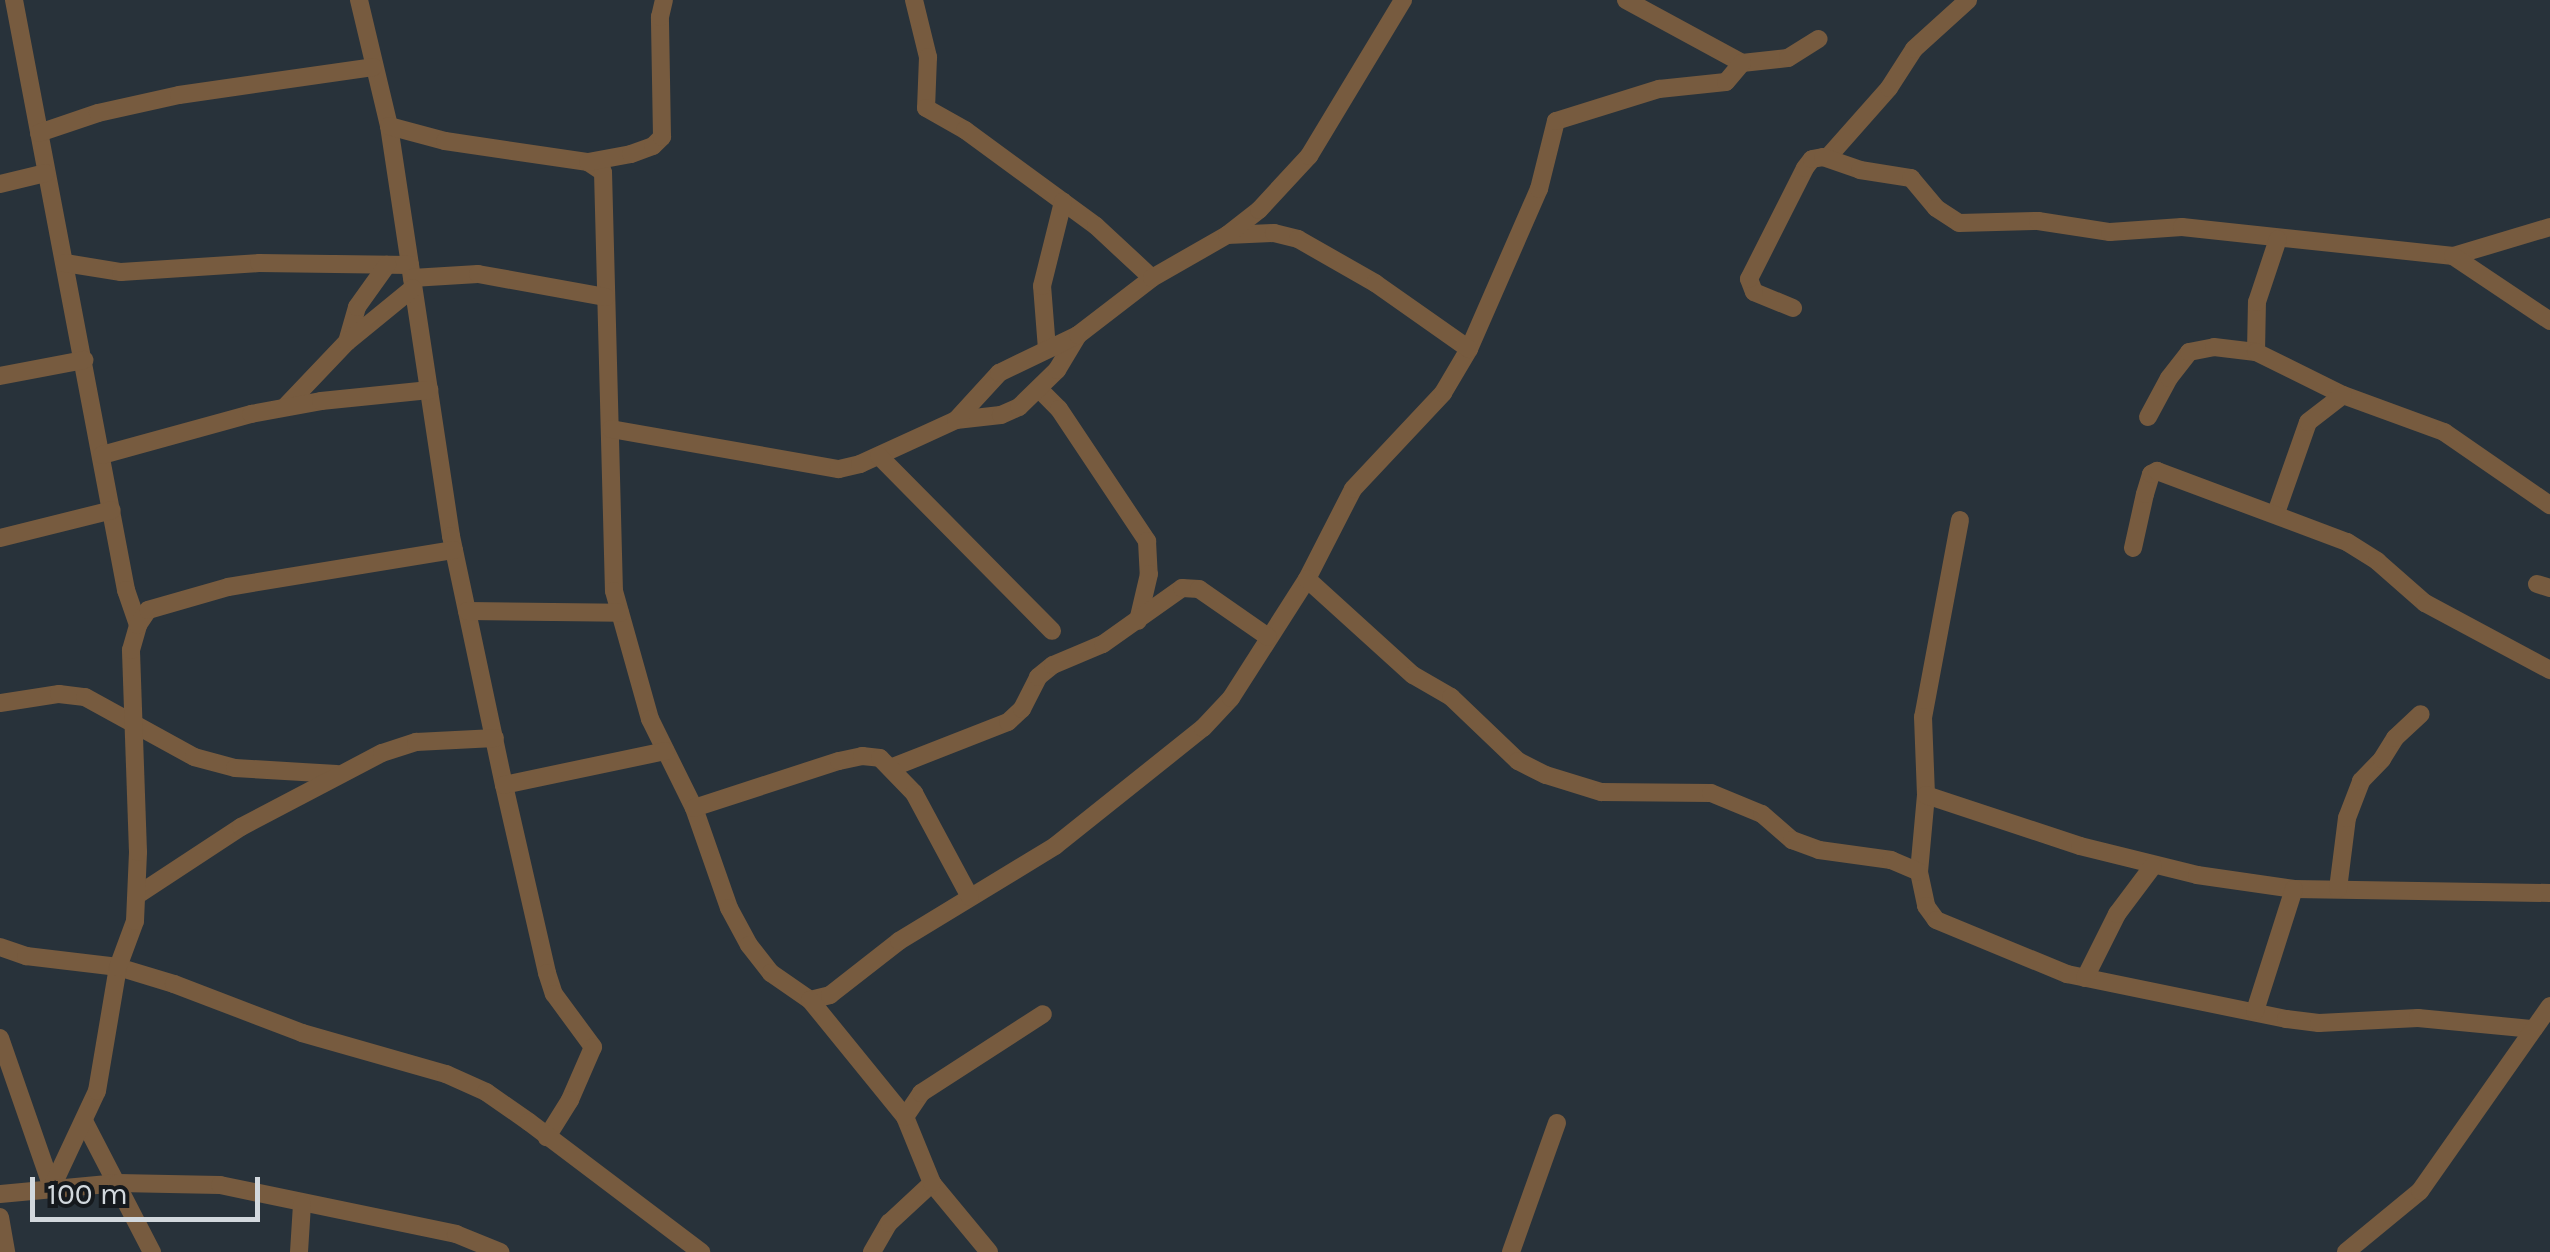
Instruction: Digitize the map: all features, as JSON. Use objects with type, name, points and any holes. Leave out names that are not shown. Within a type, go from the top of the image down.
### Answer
[{"type":"street","points":[[14,0],[126,590],[138,625]]},
{"type":"street","points":[[359,0],[389,126],[454,550],[504,785],[546,973],[554,994],[585,1031],[594,1052],[546,1136]]},
{"type":"street","points":[[588,162],[631,154],[653,146],[662,137],[660,17],[664,0]]},
{"type":"street","points":[[914,0],[928,57],[926,108],[965,130],[1063,202],[1152,278]]},
{"type":"street","points":[[956,420],[999,373],[1078,335],[1152,278],[1227,235],[1260,210],[1308,156],[1403,0]]},
{"type":"street","points":[[1626,0],[1742,63],[1788,58],[1820,39]]},
{"type":"street","points":[[1828,157],[1889,88],[1914,49],[1940,30],[1960,3],[1968,0]]},
{"type":"street","points":[[810,1000],[830,995],[899,942],[1055,846],[1203,728],[1231,698],[1307,579],[1353,489],[1443,392],[1469,348],[1539,189],[1556,121],[1659,89],[1726,82],[1742,63]]},
{"type":"street","points":[[39,134],[98,113],[179,95],[374,66]]},
{"type":"street","points":[[389,126],[445,141],[600,167],[606,187],[612,558],[620,613],[637,679],[665,751],[694,808],[748,946],[782,982],[810,1000],[906,1117],[932,1183],[990,1252]]},
{"type":"street","points":[[1793,308],[1754,292],[1749,279],[1805,168],[1812,159],[1828,157],[1860,170],[1911,178],[1936,208],[1959,223],[2038,221],[2110,232],[2158,226],[2453,256],[2550,228]]},
{"type":"street","points":[[0,184],[46,173]]},
{"type":"street","points":[[1048,349],[1042,286],[1063,202]]},
{"type":"street","points":[[1227,235],[1274,233],[1298,238],[1375,283],[1469,348]]},
{"type":"street","points":[[2256,352],[2257,302],[2278,239]]},
{"type":"street","points":[[2453,256],[2550,321]]},
{"type":"street","points":[[66,263],[122,272],[259,262],[387,265],[412,277],[478,274],[606,297]]},
{"type":"street","points":[[347,342],[357,307],[387,265]]},
{"type":"street","points":[[285,407],[412,277]]},
{"type":"street","points":[[611,430],[778,455],[839,470],[956,420],[1001,416],[1040,389],[1070,354],[1078,335]]},
{"type":"street","points":[[2148,416],[2168,378],[2189,352],[2214,347],[2256,352],[2344,395],[2444,432],[2550,505]]},
{"type":"street","points":[[0,376],[84,360]]},
{"type":"street","points":[[1040,389],[1059,409],[1147,540],[1150,574],[1138,620]]},
{"type":"street","points":[[102,455],[285,407],[429,390]]},
{"type":"street","points":[[2276,514],[2308,422],[2344,395]]},
{"type":"street","points":[[879,456],[1052,632]]},
{"type":"street","points":[[2133,548],[2144,494],[2151,474],[2157,470],[2347,542],[2378,561],[2426,603],[2550,670]]},
{"type":"street","points":[[0,538],[112,510]]},
{"type":"street","points":[[1960,520],[1923,717],[1926,795],[1919,872],[1926,906],[1936,920],[2084,978],[2308,1022],[2418,1018],[2540,1027]]},
{"type":"street","points":[[52,1188],[84,1122],[106,1059],[118,968],[135,920],[139,894],[131,650],[138,625],[148,610],[228,587],[454,550]]},
{"type":"street","points":[[1307,579],[1345,610],[1388,654],[1451,698],[1518,761],[1546,776],[1602,792],[1710,794],[1762,814],[1792,840],[1819,850],[1891,860],[1919,872]]},
{"type":"street","points":[[893,767],[1008,722],[1022,709],[1038,677],[1052,665],[1103,644],[1170,594],[1191,588],[1228,607],[1268,637]]},
{"type":"street","points":[[467,610],[620,613]]},
{"type":"street","points":[[1,705],[58,694],[85,697],[194,757],[234,768],[338,774]]},
{"type":"street","points":[[2338,890],[2344,831],[2360,781],[2382,760],[2395,738],[2421,714]]},
{"type":"street","points":[[139,894],[241,826],[338,774],[416,742],[495,738]]},
{"type":"street","points":[[504,785],[665,751]]},
{"type":"street","points":[[694,808],[862,756],[880,758],[914,792],[970,897]]},
{"type":"street","points":[[1926,795],[2153,866],[2294,889],[2550,892]]},
{"type":"street","points":[[2084,978],[2118,914],[2153,866]]},
{"type":"street","points":[[2255,1010],[2280,920],[2294,889]]},
{"type":"street","points":[[0,947],[26,956],[118,968],[174,984],[302,1032],[446,1074],[486,1092],[700,1252]]},
{"type":"street","points":[[2346,1252],[2420,1191],[2540,1027],[2550,1006]]},
{"type":"street","points":[[906,1117],[921,1093],[1043,1014]]},
{"type":"street","points":[[0,1038],[52,1188]]},
{"type":"street","points":[[84,1122],[152,1252]]},
{"type":"street","points":[[1512,1252],[1557,1123]]},
{"type":"street","points":[[0,1194],[118,1183],[220,1185],[456,1234],[500,1252]]},
{"type":"street","points":[[872,1252],[889,1223],[932,1183]]},
{"type":"street","points":[[299,1252],[302,1204]]},
{"type":"street","points":[[0,1217],[6,1252]]}]
